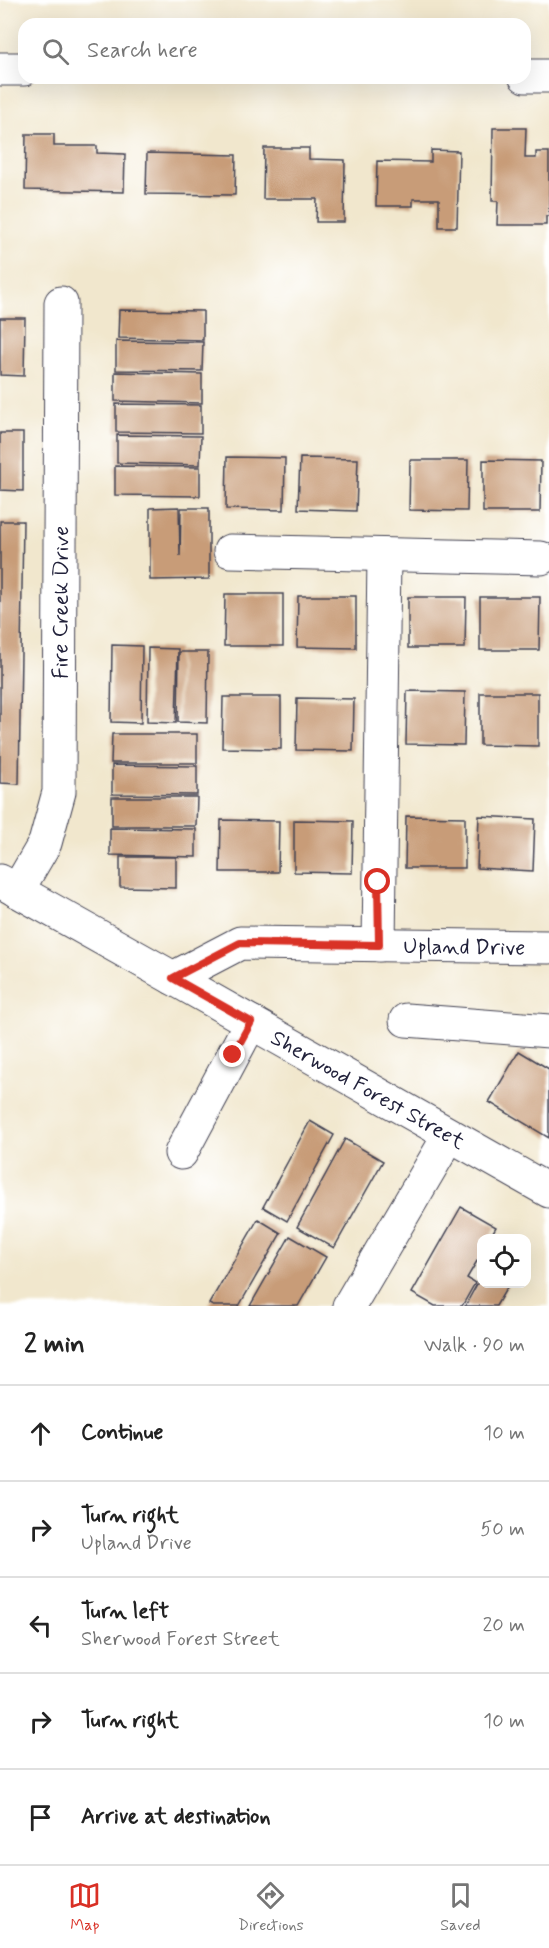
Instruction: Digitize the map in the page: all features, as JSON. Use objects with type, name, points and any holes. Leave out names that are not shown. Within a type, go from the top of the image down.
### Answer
[{"type":"street","points":[[0,69],[18,69]]},
{"type":"street","points":[[531,76],[549,76]]},
{"type":"street","name":"Fire Creek Drive","points":[[9,886],[45,843],[59,792],[61,303]]},
{"type":"street","points":[[230,551],[541,558]]},
{"type":"street","points":[[379,945],[384,555]]},
{"type":"street","name":"Sherwood Forest Street","points":[[9,886],[549,1191]]},
{"type":"street","name":"Upland Drive","points":[[173,978],[240,943],[549,947]]},
{"type":"street","points":[[406,1020],[549,1030]]},
{"type":"street","points":[[181,1153],[251,1022]]},
{"type":"street","points":[[349,1306],[449,1136]]},
{"type":"building","points":[[493,128],[526,128],[525,158],[536,158],[536,152],[549,152],[549,216],[546,216],[546,225],[497,225],[498,201],[492,201]]},
{"type":"building","points":[[26,134],[54,134],[54,146],[97,146],[97,153],[125,154],[124,192],[25,190]]},
{"type":"building","points":[[264,148],[309,148],[309,159],[345,160],[344,222],[316,222],[317,199],[263,199]]},
{"type":"building","points":[[431,150],[459,151],[457,227],[439,227],[439,199],[413,199],[413,206],[376,206],[377,161],[431,162]]},
{"type":"building","points":[[147,153],[236,155],[235,195],[146,194]]},
{"type":"building","points":[[119,310],[203,311],[203,340],[118,338]]},
{"type":"building","points":[[0,318],[25,318],[24,376],[0,375]]},
{"type":"building","points":[[116,341],[203,342],[202,371],[116,370]]},
{"type":"building","points":[[115,372],[202,374],[202,403],[115,401]]},
{"type":"building","points":[[116,404],[201,405],[201,433],[116,432]]},
{"type":"building","points":[[0,433],[23,433],[23,491],[0,490]]},
{"type":"building","points":[[117,435],[201,436],[200,465],[117,463]]},
{"type":"building","points":[[227,457],[285,458],[284,510],[226,509]]},
{"type":"building","points":[[300,458],[358,459],[356,511],[298,509]]},
{"type":"building","points":[[410,460],[468,460],[467,511],[409,510]]},
{"type":"building","points":[[483,460],[541,461],[540,512],[483,512]]},
{"type":"building","points":[[115,466],[200,467],[200,496],[115,495]]},
{"type":"building","points":[[179,507],[180,556],[181,508],[209,508],[209,579],[150,580],[150,508]]},
{"type":"building","points":[[0,521],[23,521],[19,784],[0,783]]},
{"type":"building","points":[[225,594],[283,594],[283,646],[224,646]]},
{"type":"building","points":[[298,596],[356,596],[356,648],[297,647]]},
{"type":"building","points":[[408,597],[466,597],[465,648],[408,648]]},
{"type":"building","points":[[480,597],[540,597],[539,650],[480,650]]},
{"type":"building","points":[[112,645],[142,646],[141,723],[111,722]]},
{"type":"building","points":[[148,648],[178,649],[176,723],[147,722]]},
{"type":"building","points":[[179,652],[208,652],[207,723],[178,722]]},
{"type":"building","points":[[407,691],[465,692],[464,745],[406,744]]},
{"type":"building","points":[[480,693],[538,693],[538,746],[480,745]]},
{"type":"building","points":[[223,697],[281,697],[281,749],[222,748]]},
{"type":"building","points":[[297,698],[354,699],[353,751],[296,750]]},
{"type":"building","points":[[112,734],[197,734],[197,763],[111,763]]},
{"type":"building","points":[[112,765],[197,766],[197,795],[112,794]]},
{"type":"building","points":[[112,797],[197,797],[196,826],[112,826]]},
{"type":"building","points":[[406,816],[465,817],[465,868],[405,868]]},
{"type":"building","points":[[479,816],[535,819],[533,871],[477,868]]},
{"type":"building","points":[[221,820],[279,821],[278,872],[220,872]]},
{"type":"building","points":[[294,820],[353,821],[352,873],[294,872]]},
{"type":"building","points":[[110,828],[196,829],[196,857],[110,855]]},
{"type":"building","points":[[120,857],[176,857],[176,888],[120,887]]},
{"type":"building","points":[[519,1051],[549,1069],[549,1138],[489,1102]]},
{"type":"building","points":[[310,1121],[334,1135],[287,1221],[263,1207]]},
{"type":"building","points":[[345,1139],[383,1161],[334,1248],[297,1227]]},
{"type":"building","points":[[461,1207],[496,1227],[492,1234],[477,1234],[477,1261],[467,1278],[475,1283],[462,1306],[435,1306],[412,1293]]},
{"type":"building","points":[[258,1219],[281,1233],[239,1306],[209,1304]]},
{"type":"building","points":[[290,1236],[326,1257],[298,1306],[250,1306]]},
{"type":"building","points":[[477,1284],[477,1288],[507,1288],[496,1306],[465,1306]]},
{"type":"route","points":[[233,1055],[251,1022],[173,978],[240,943],[379,945],[378,882]]}]
